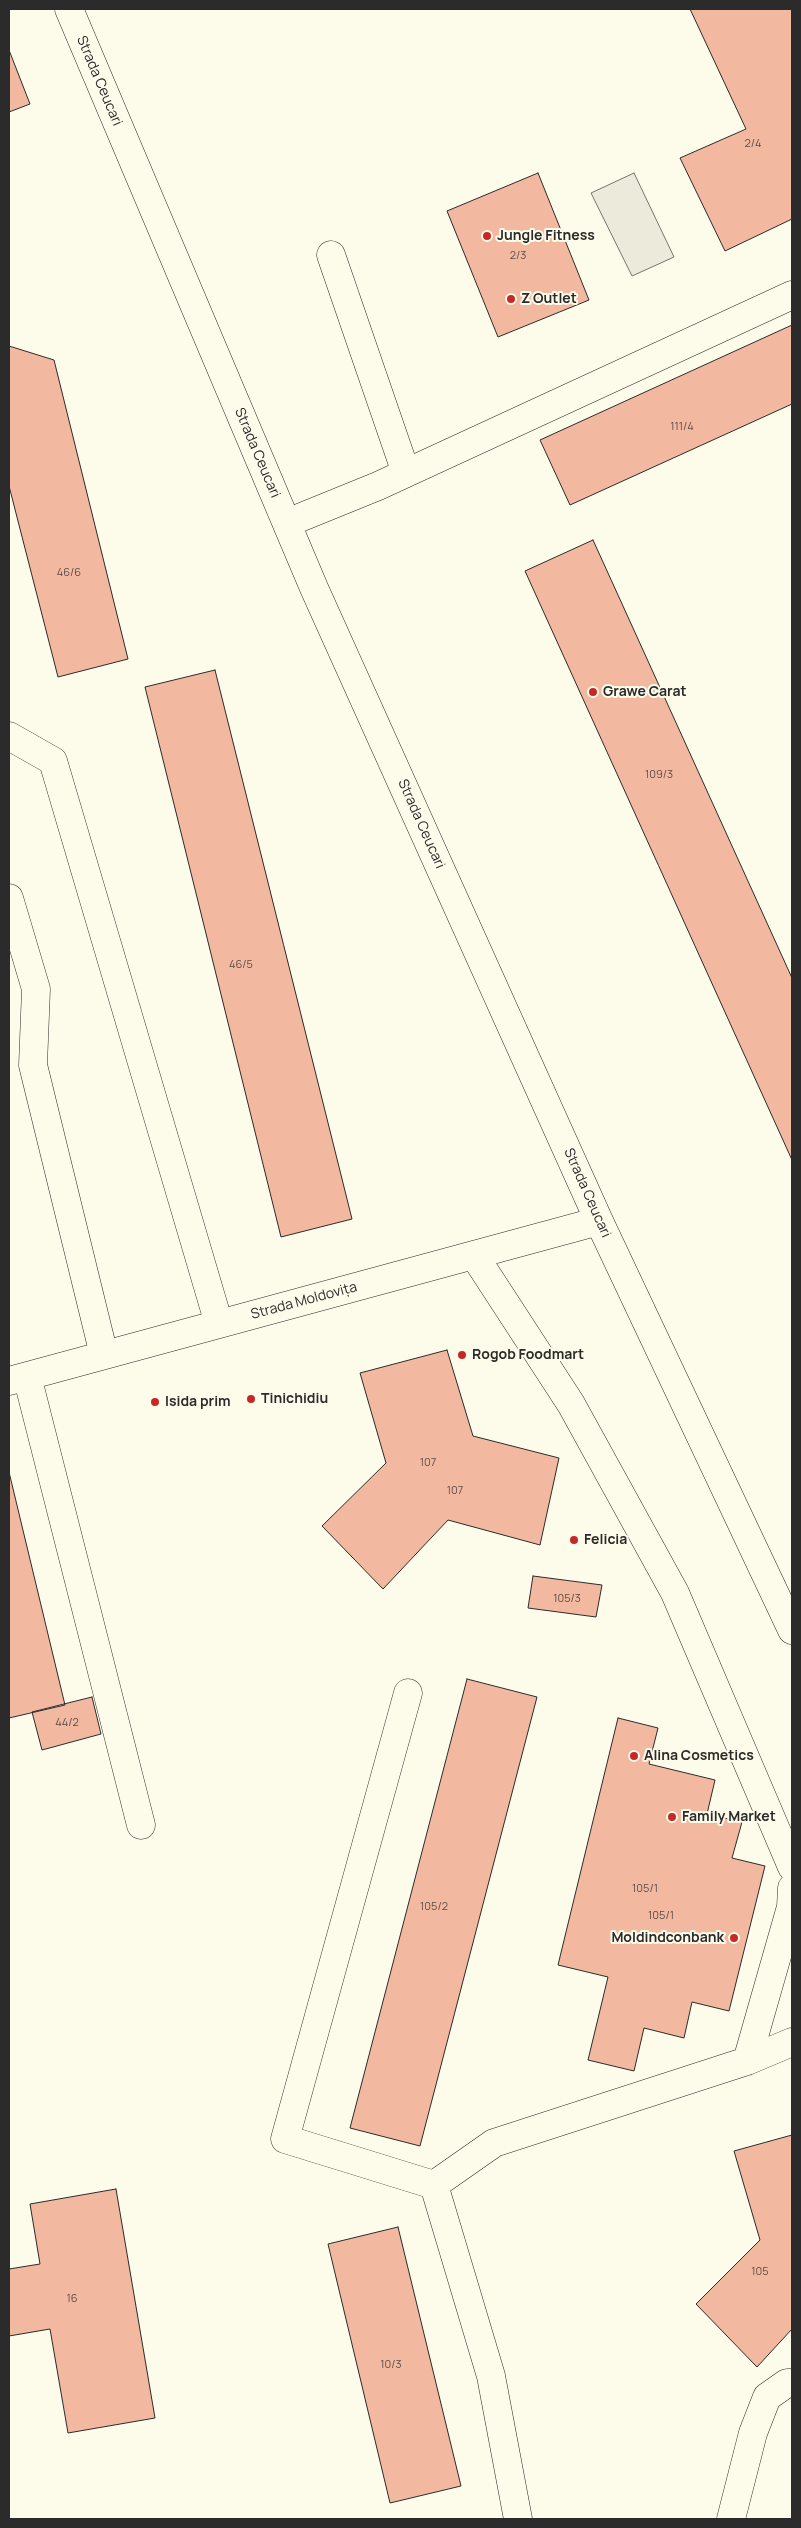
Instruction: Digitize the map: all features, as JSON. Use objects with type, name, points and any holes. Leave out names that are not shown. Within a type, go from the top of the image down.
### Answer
[{"type":"street","name":"Strada Ceucari","points":[[69,9],[287,523],[599,1221],[792,1630]]},
{"type":"street","points":[[331,254],[406,473]]},
{"type":"street","points":[[287,523],[406,473],[792,295]]},
{"type":"street","points":[[9,736],[53,761],[219,1324]]},
{"type":"street","points":[[9,898],[36,989],[33,1065],[104,1355]]},
{"type":"street","name":"Strada Moldovița","points":[[18,1379],[599,1221]]},
{"type":"street","points":[[474,1255],[571,1404],[675,1594],[792,1867]]},
{"type":"street","points":[[18,1379],[141,1825]]},
{"type":"street","points":[[408,1692],[285,2139],[434,2184]]},
{"type":"street","points":[[747,2061],[791,1907],[792,1888]]},
{"type":"street","points":[[434,2184],[494,2143],[747,2061],[792,2042]]},
{"type":"street","points":[[434,2184],[491,2376],[518,2519]]},
{"type":"street","points":[[731,2519],[753,2433],[767,2397],[786,2383],[792,2383]]},
{"type":"shaded area","points":[[634,173],[674,257],[632,276],[591,193]]},
{"type":"building","points":[[690,9],[792,9],[792,219],[725,251],[680,158],[746,129]]},
{"type":"building","points":[[9,50],[30,104],[9,112]]},
{"type":"building","points":[[538,173],[589,300],[498,337],[447,211]]},
{"type":"building","points":[[792,325],[792,404],[570,505],[540,440]]},
{"type":"building","points":[[9,346],[54,360],[128,659],[58,677],[9,486]]},
{"type":"building","points":[[593,540],[792,978],[792,1160],[525,571]]},
{"type":"building","points":[[215,670],[352,1219],[281,1237],[145,687]]},
{"type":"building","points":[[447,1350],[473,1436],[559,1458],[540,1545],[448,1520],[383,1589],[322,1526],[386,1463],[360,1373]]},
{"type":"building","points":[[9,1472],[65,1705],[9,1718]]},
{"type":"building","points":[[533,1576],[602,1585],[596,1617],[528,1608]]},
{"type":"building","points":[[467,1679],[537,1697],[420,2146],[350,2128]]},
{"type":"building","points":[[92,1697],[101,1734],[42,1750],[32,1712]]},
{"type":"building","points":[[618,1718],[658,1728],[649,1764],[715,1780],[707,1814],[742,1822],[732,1858],[765,1866],[729,2011],[692,2002],[684,2038],[644,2028],[634,2071],[588,2060],[608,1977],[558,1965]]},
{"type":"building","points":[[792,2135],[792,2329],[757,2367],[696,2304],[760,2240],[734,2151]]},
{"type":"building","points":[[116,2189],[155,2418],[68,2433],[50,2329],[9,2336],[9,2269],[40,2264],[30,2204]]},
{"type":"building","points":[[398,2227],[461,2486],[390,2503],[328,2244]]},
{"type":"place","name":"Jungle Fitness","points":[[487,236]]},
{"type":"place","name":"Z Outlet","points":[[511,299]]},
{"type":"place","name":"Grawe Carat","points":[[593,692]]},
{"type":"place","name":"Rogob Foodmart","points":[[462,1355]]},
{"type":"place","name":"Tinichidiu","points":[[251,1399]]},
{"type":"place","name":"Isida prim","points":[[155,1402]]},
{"type":"place","name":"Felicia","points":[[574,1540]]},
{"type":"place","name":"Alina Cosmetics","points":[[634,1756]]},
{"type":"place","name":"Family Market","points":[[672,1817]]},
{"type":"place","name":"Moldindconbank","points":[[734,1938]]}]
